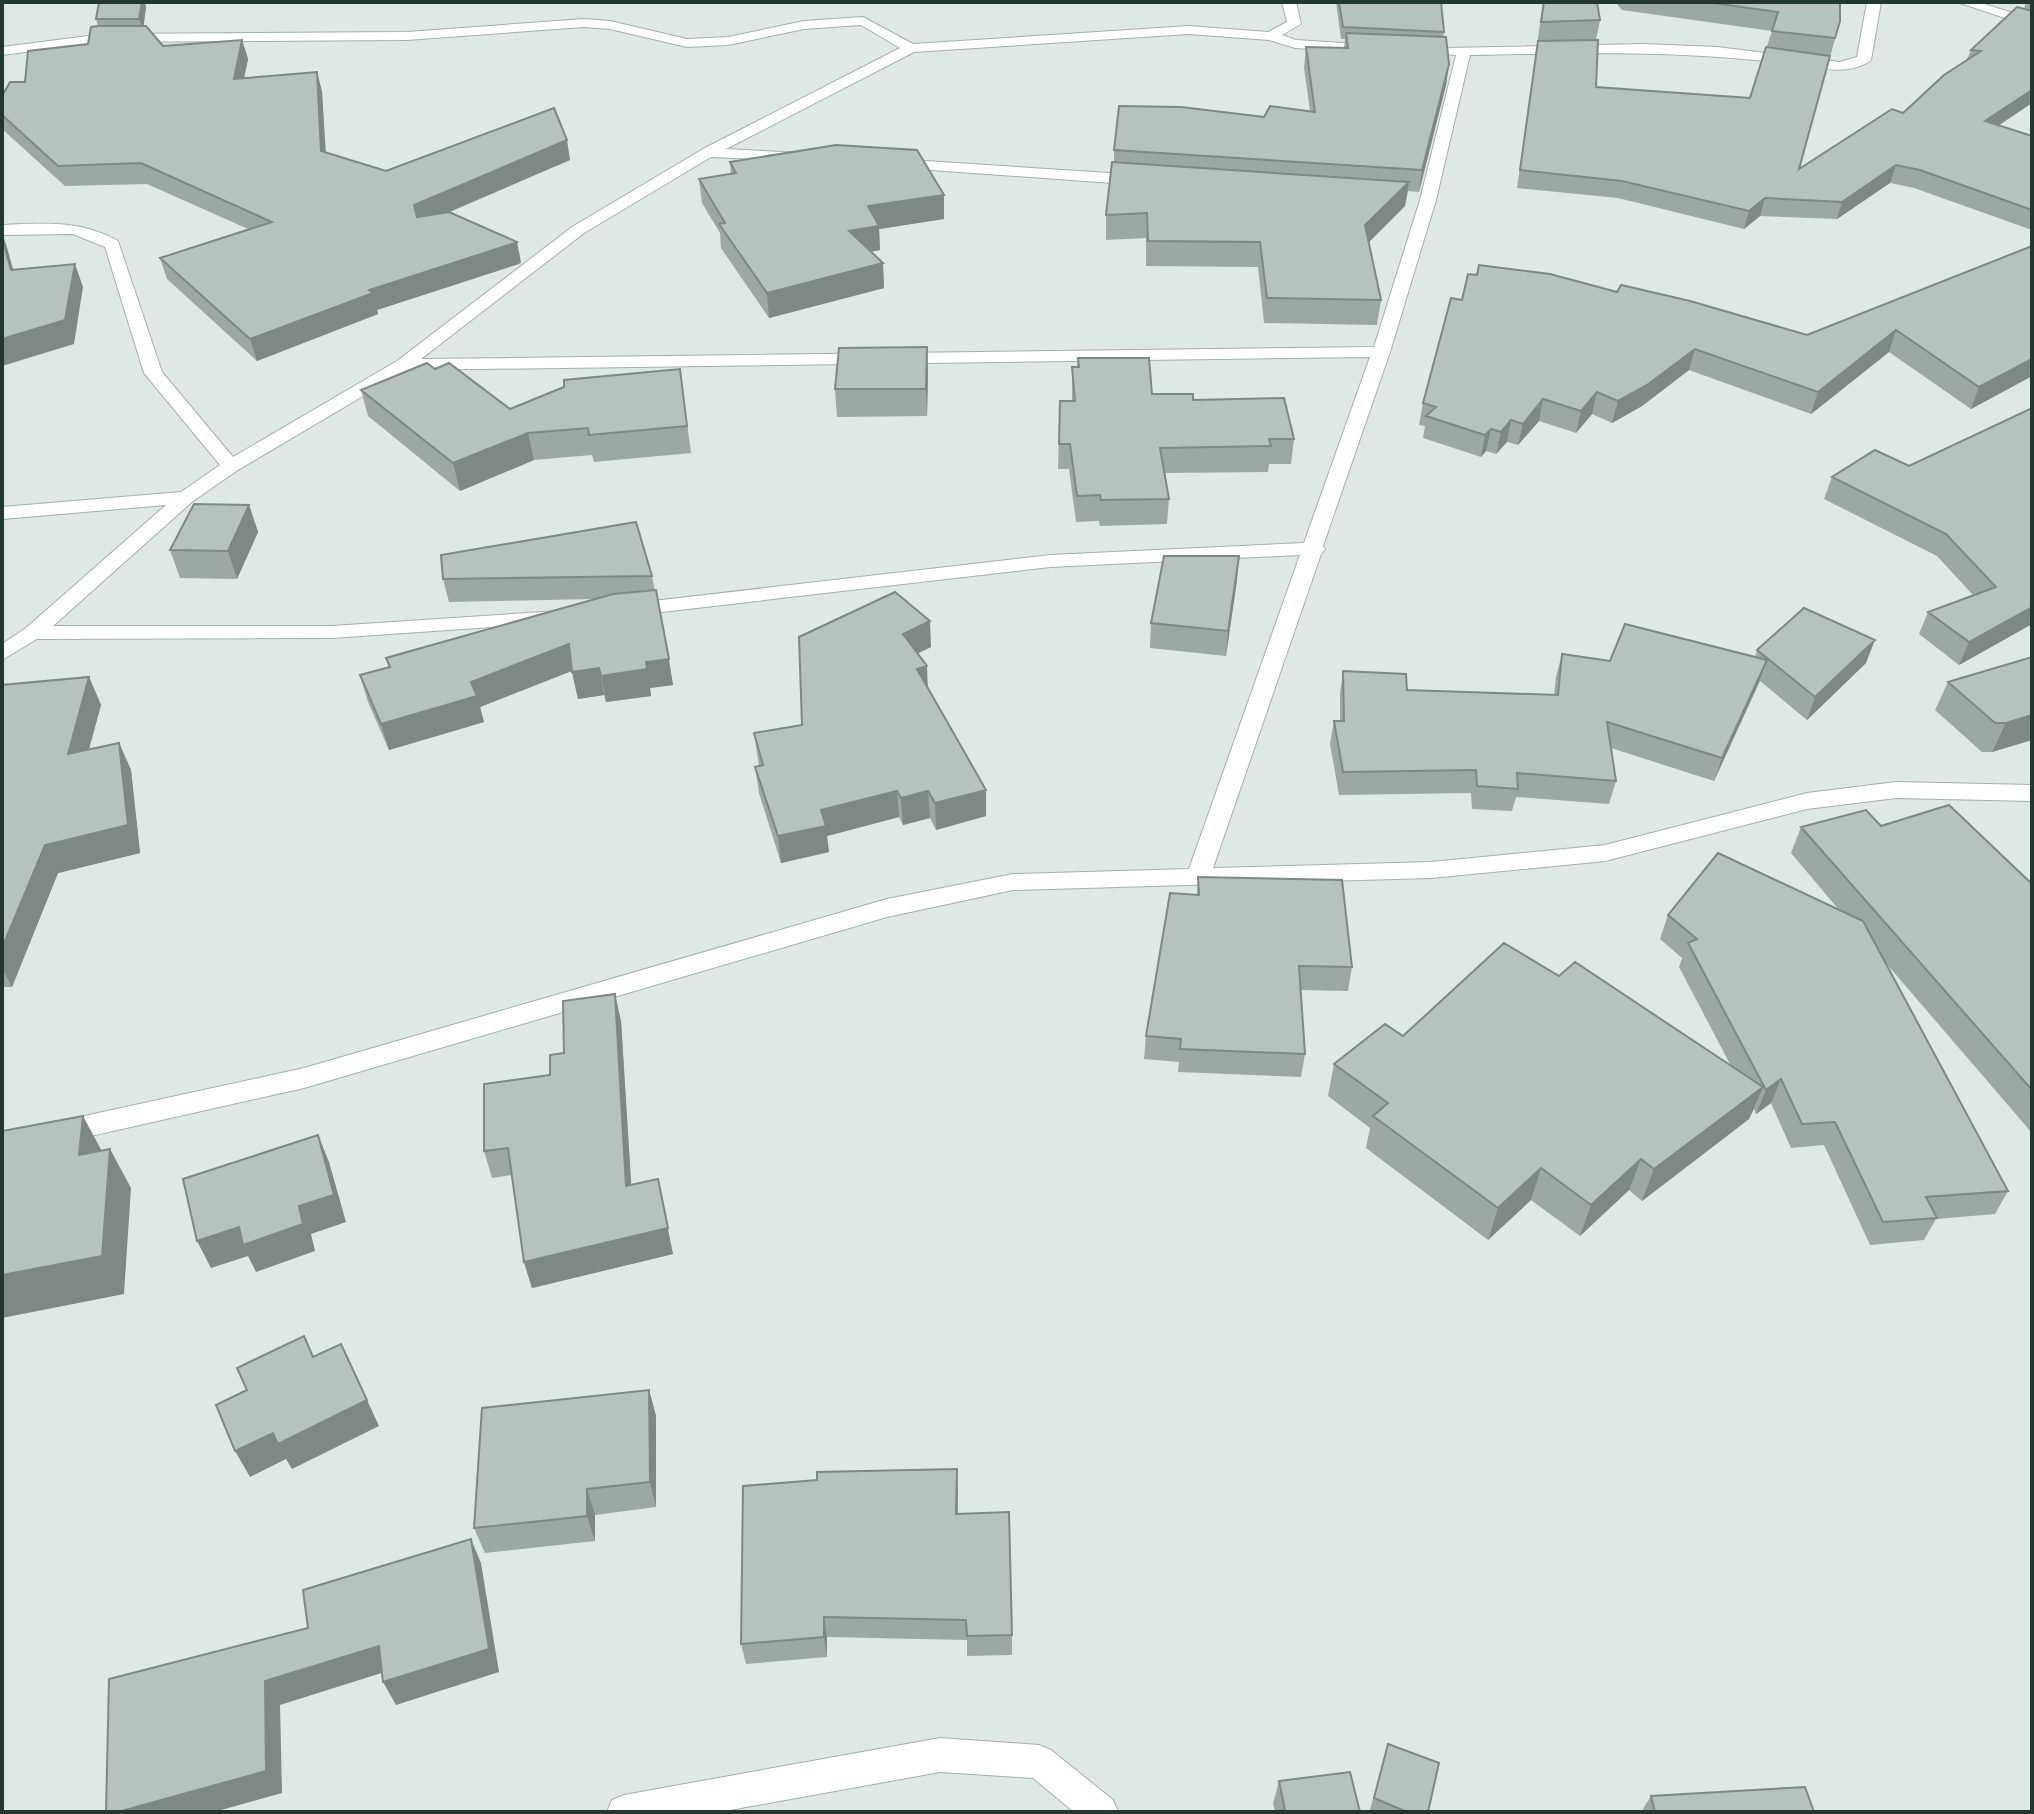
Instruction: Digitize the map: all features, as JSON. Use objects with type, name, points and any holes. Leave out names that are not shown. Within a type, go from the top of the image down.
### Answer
[{"type":"street","points":[[1270,36],[1294,24],[1289,2]]},
{"type":"street","points":[[1435,51],[1644,48],[1717,51],[1840,66],[1864,60],[1874,2]]},
{"type":"street","points":[[1964,2],[2032,23]]},
{"type":"street","points":[[2,51],[104,38],[407,36],[584,23],[610,25],[649,36],[701,42],[728,41],[836,21],[863,21],[911,48]]},
{"type":"street","points":[[2,653],[33,633],[186,497],[231,466],[403,365],[578,230],[708,152],[911,48],[1189,30],[1270,36],[1295,44],[1392,50]]},
{"type":"street","points":[[1198,876],[1315,549],[1381,352],[1420,199],[1464,52]]},
{"type":"street","points":[[708,152],[817,159]]},
{"type":"street","points":[[880,163],[1162,182]]},
{"type":"street","points":[[2,230],[69,228],[96,233],[112,244],[153,373],[231,466]]},
{"type":"street","points":[[403,365],[1381,352]]},
{"type":"street","points":[[2,513],[186,497]]},
{"type":"street","points":[[33,633],[332,632],[592,614],[819,591],[1013,565],[1134,555],[1315,549]]},
{"type":"street","points":[[2,1145],[304,1078],[887,908],[1013,882],[1431,870],[1605,853],[1822,799],[1896,790],[2032,793]]},
{"type":"street","points":[[624,1812],[940,1755],[1039,1762],[1101,1812]]},
{"type":"building","points":[[99,2],[142,2],[139,19],[96,19]]},
{"type":"building","points":[[1339,2],[1441,2],[1444,32],[1343,27]]},
{"type":"building","points":[[1544,2],[1597,2],[1600,20],[1541,22]]},
{"type":"building","points":[[1706,2],[1840,2],[1840,21],[1835,38],[1772,31],[1778,12]]},
{"type":"building","points":[[2017,7],[2032,11],[2032,90],[1985,121],[2032,136],[2032,210],[1920,170],[1896,165],[1842,202],[1765,198],[1749,211],[1622,181],[1520,170],[1538,41],[1598,40],[1596,87],[1750,98],[1766,47],[1830,56],[1799,169],[1892,109],[1903,113],[1944,75],[1981,51],[1971,50]]},
{"type":"building","points":[[146,26],[163,46],[242,40],[234,79],[317,72],[321,151],[386,171],[554,108],[567,140],[414,205],[417,217],[449,212],[517,242],[369,290],[373,293],[250,339],[160,258],[272,222],[141,163],[58,166],[2,115],[2,96],[10,82],[25,82],[28,51],[88,44],[91,27]]},
{"type":"building","points":[[1346,33],[1446,37],[1449,64],[1422,170],[1114,150],[1119,106],[1181,107],[1264,117],[1270,106],[1315,112],[1306,47],[1348,48]]},
{"type":"building","points":[[836,145],[917,150],[944,195],[868,206],[879,226],[849,231],[883,263],[767,293],[719,224],[725,223],[699,179],[736,173],[730,162]]},
{"type":"building","points":[[1112,162],[1409,182],[1365,225],[1381,300],[1267,298],[1260,242],[1148,241],[1147,213],[1106,215]]},
{"type":"building","points":[[2,238],[11,270],[75,264],[65,320],[2,339]]},
{"type":"building","points":[[2032,246],[2032,359],[1979,387],[1896,330],[1818,392],[1695,349],[1647,385],[1618,401],[1597,392],[1581,411],[1543,399],[1523,424],[1511,420],[1501,432],[1491,429],[1485,435],[1426,416],[1436,407],[1423,403],[1451,298],[1462,300],[1468,274],[1477,275],[1479,265],[1550,274],[1617,292],[1621,285],[1690,301],[1807,335]]},
{"type":"building","points":[[927,347],[926,389],[835,389],[839,348]]},
{"type":"building","points":[[1078,358],[1149,358],[1152,394],[1193,394],[1193,400],[1284,398],[1294,439],[1269,439],[1271,446],[1160,448],[1169,499],[1101,500],[1100,495],[1077,496],[1070,444],[1059,444],[1060,401],[1075,401],[1072,367],[1079,367]]},
{"type":"building","points":[[427,363],[435,369],[449,363],[510,409],[564,387],[564,380],[680,369],[687,426],[589,435],[588,428],[528,433],[453,463],[361,390]]},
{"type":"building","points":[[2032,408],[2032,607],[1969,642],[1928,612],[1996,587],[1946,534],[1832,477],[1875,450],[1909,466]]},
{"type":"building","points":[[194,504],[249,505],[228,551],[170,550]]},
{"type":"building","points":[[636,522],[652,576],[443,579],[441,555]]},
{"type":"building","points":[[1164,556],[1239,556],[1228,631],[1151,623]]},
{"type":"building","points":[[656,590],[669,659],[646,662],[647,669],[601,676],[599,668],[572,672],[569,644],[471,682],[477,696],[381,724],[360,675],[390,667],[386,658],[613,594]]},
{"type":"building","points":[[895,592],[930,621],[903,634],[927,666],[917,669],[986,790],[935,803],[928,791],[901,798],[897,791],[821,810],[826,826],[778,836],[755,767],[763,765],[754,733],[802,725],[799,637]]},
{"type":"building","points":[[1804,608],[1875,640],[1815,697],[1757,650]]},
{"type":"building","points":[[1625,624],[1767,660],[1722,758],[1607,722],[1616,781],[1517,773],[1518,789],[1477,786],[1476,770],[1343,772],[1334,721],[1344,721],[1343,671],[1406,674],[1407,690],[1558,695],[1562,654],[1610,661]]},
{"type":"building","points":[[2032,657],[2032,715],[2006,723],[1995,723],[1948,682]]},
{"type":"building","points":[[89,677],[68,754],[119,743],[128,825],[45,845],[2,948],[2,685]]},
{"type":"building","points":[[1949,805],[2032,884],[2032,1090],[1801,827],[1866,810],[1881,826]]},
{"type":"building","points":[[1718,853],[1863,921],[2008,1191],[1926,1197],[1937,1218],[1883,1222],[1835,1122],[1802,1124],[1781,1079],[1766,1090],[1688,943],[1697,939],[1668,915]]},
{"type":"building","points":[[1198,877],[1342,880],[1352,967],[1299,966],[1305,1054],[1180,1049],[1181,1039],[1146,1036],[1170,893],[1199,895]]},
{"type":"building","points":[[1504,943],[1559,976],[1575,962],[1763,1087],[1654,1169],[1641,1159],[1591,1205],[1541,1168],[1498,1208],[1373,1116],[1388,1103],[1334,1064],[1385,1024],[1403,1036]]},
{"type":"building","points":[[615,994],[626,1186],[658,1179],[668,1228],[524,1262],[508,1148],[484,1151],[484,1084],[550,1075],[550,1055],[564,1053],[563,1001]]},
{"type":"building","points":[[83,1116],[79,1155],[110,1149],[102,1256],[2,1275],[2,1131]]},
{"type":"building","points":[[318,1135],[334,1195],[299,1206],[303,1224],[243,1245],[239,1227],[197,1241],[183,1179]]},
{"type":"building","points":[[304,1336],[313,1357],[341,1344],[367,1400],[278,1444],[273,1433],[235,1451],[216,1405],[247,1390],[237,1368]]},
{"type":"building","points":[[649,1390],[650,1482],[587,1489],[587,1516],[474,1528],[482,1408]]},
{"type":"building","points":[[957,1469],[956,1514],[1009,1512],[1012,1635],[967,1636],[966,1620],[824,1617],[824,1637],[741,1644],[743,1486],[817,1480],[817,1472]]},
{"type":"building","points":[[471,1539],[489,1649],[383,1682],[379,1646],[265,1681],[266,1771],[118,1812],[106,1812],[109,1679],[308,1628],[303,1590]]},
{"type":"building","points":[[1388,1744],[1439,1763],[1428,1812],[1407,1812],[1374,1798]]},
{"type":"building","points":[[1350,1772],[1360,1812],[1271,1812],[1285,1810],[1279,1781]]},
{"type":"building","points":[[1805,1787],[1814,1812],[1655,1812],[1651,1796]]}]
